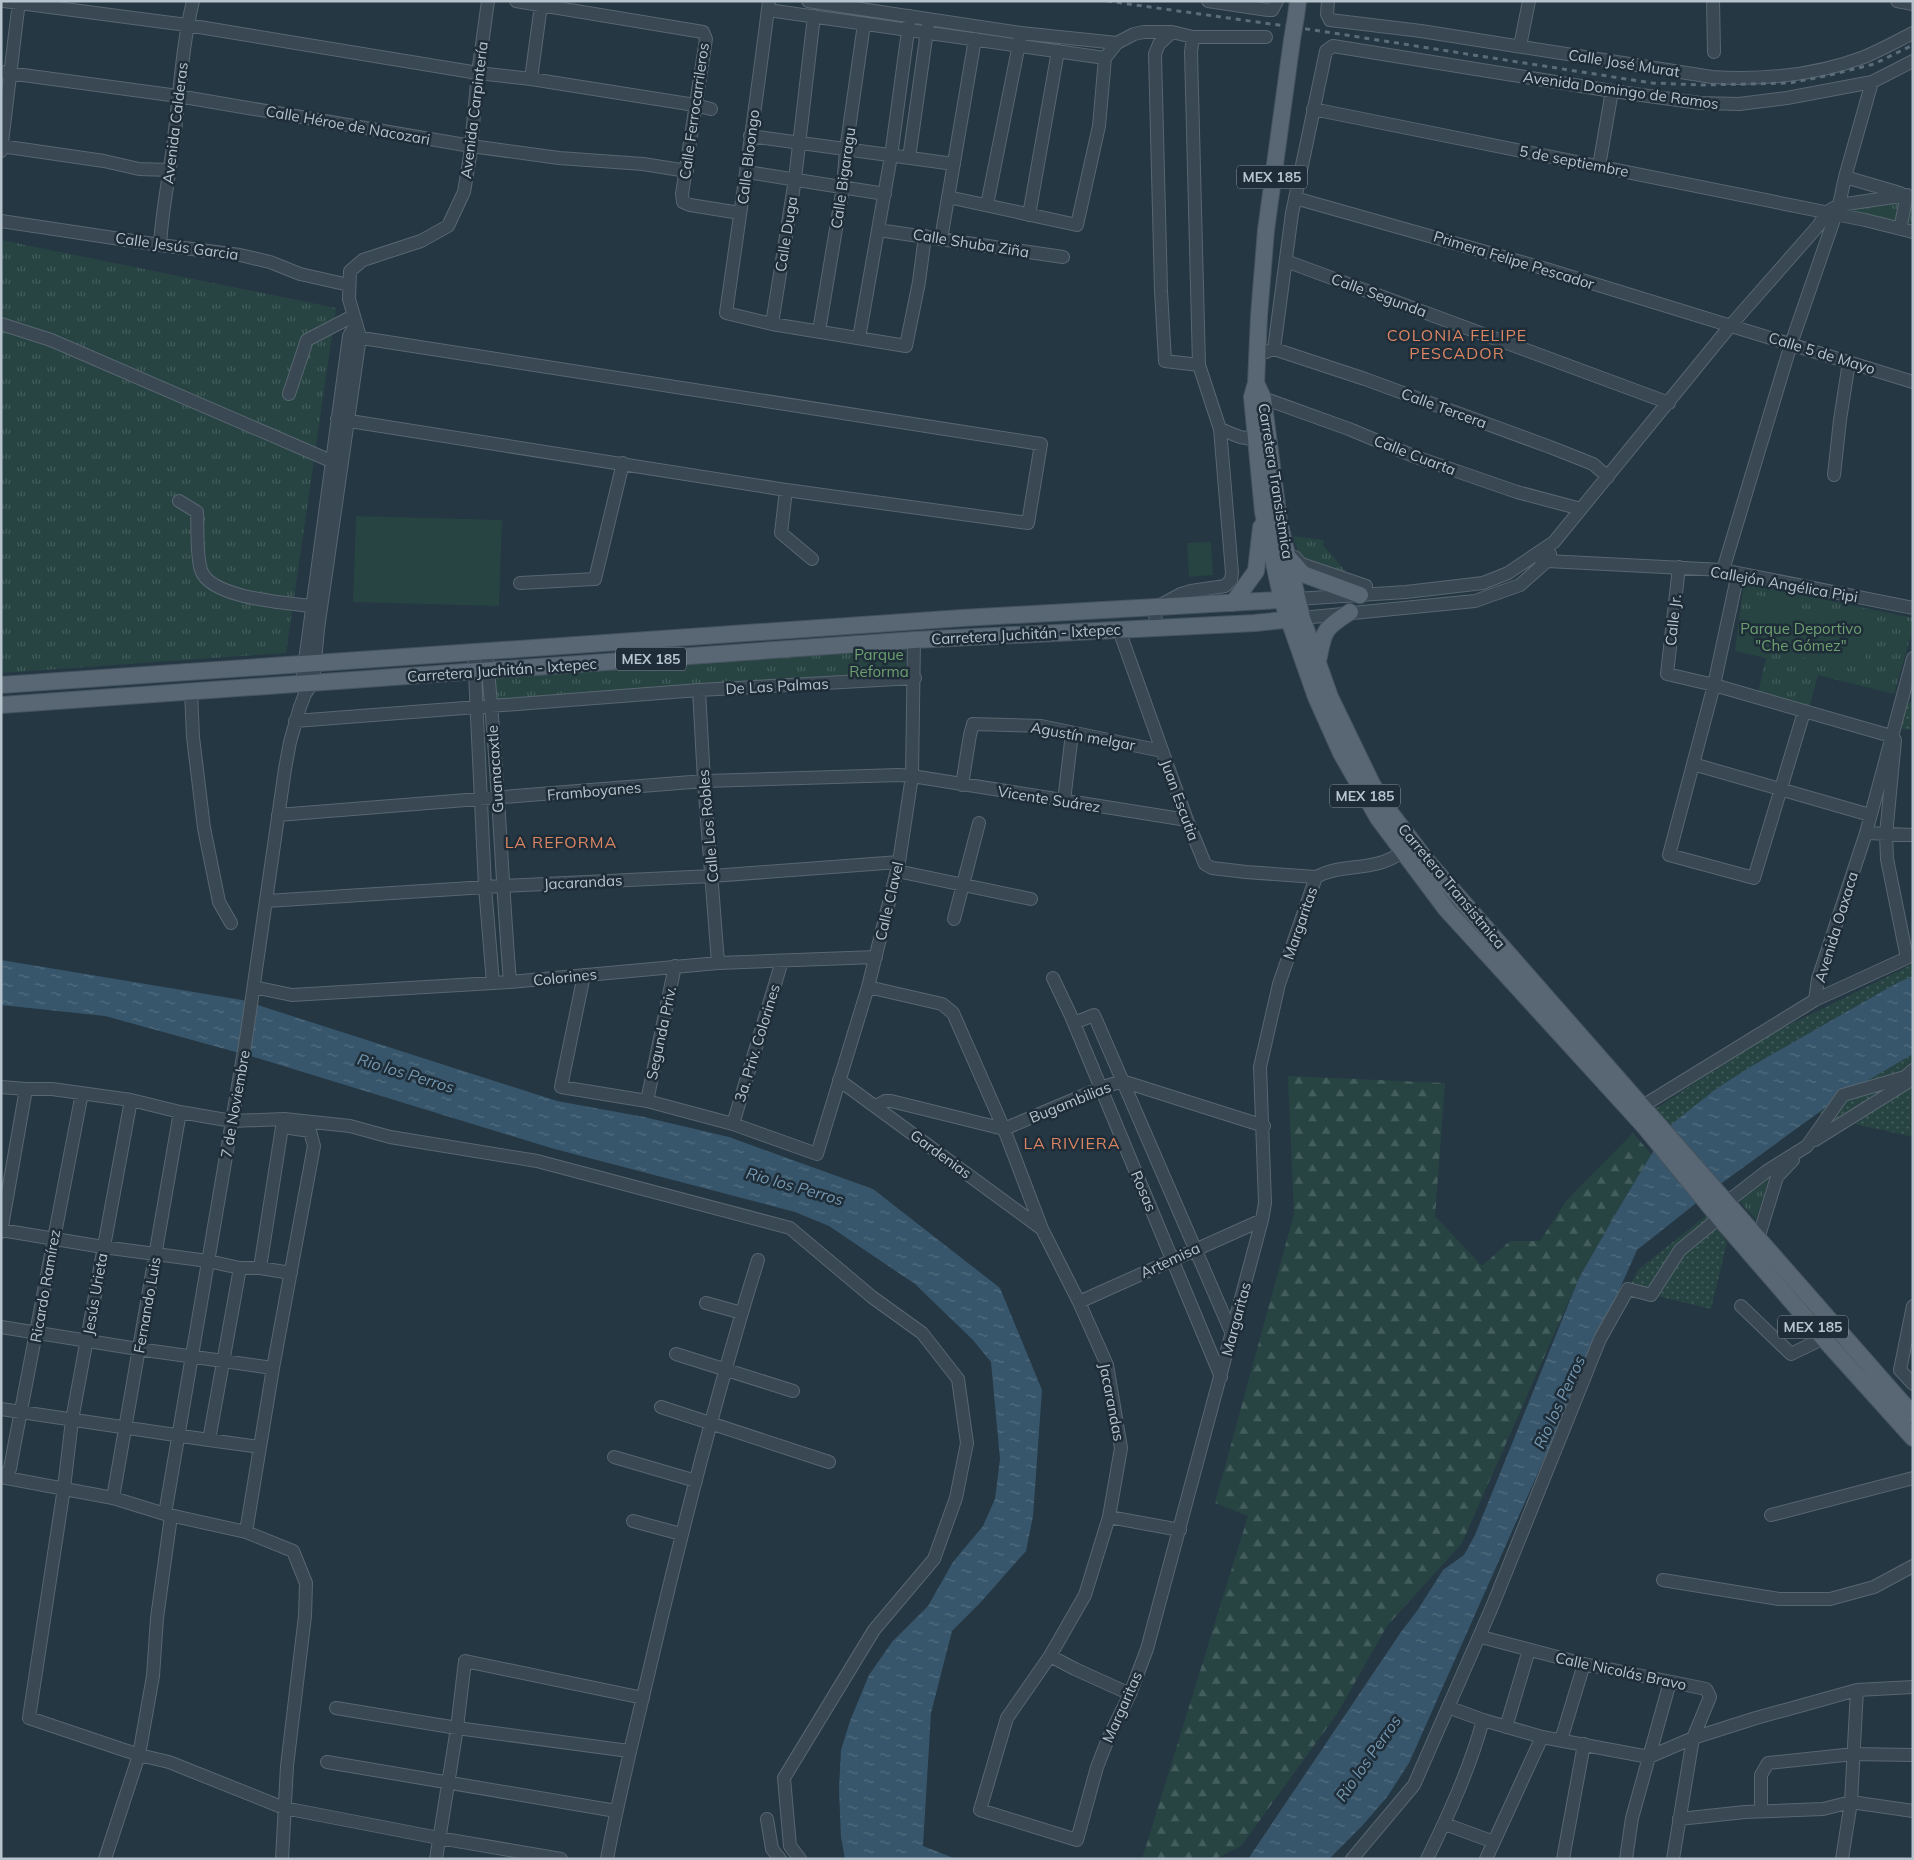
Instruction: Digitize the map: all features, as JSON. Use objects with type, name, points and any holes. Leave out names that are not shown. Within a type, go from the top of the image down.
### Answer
[{"type":"main road","name":"MEX 185","points":[[1257,393],[1259,316],[1266,230],[1297,9]]},
{"type":"main road","name":"Carretera Transistmica","points":[[1257,393],[1263,441],[1286,548],[1289,600]]},
{"type":"main road","name":"Carretera Transistmica","points":[[1263,441],[1263,512],[1295,619],[1301,656],[1316,697],[1341,753],[1378,818],[1446,909],[1649,1123]]},
{"type":"main road","points":[[1233,603],[1256,570],[1263,512]]},
{"type":"main road","points":[[1286,548],[1303,574],[1363,590]]},
{"type":"main road","name":"Carretera Juchitán - Ixtepec","points":[[1,685],[962,618],[1289,600]]},
{"type":"main road","points":[[1318,661],[1323,634],[1331,624],[1350,612]]},
{"type":"main road","name":"Carretera Transistmica","points":[[1295,619],[1318,661],[1330,697],[1372,784],[1386,807],[1427,861],[1641,1107],[1649,1123]]},
{"type":"main road","name":"Carretera Juchitán - Ixtepec","points":[[1,705],[191,691],[307,686],[482,671],[914,640],[1237,624],[1295,619]]},
{"type":"main road","points":[[1237,624],[1278,631],[1301,656]]},
{"type":"main road","name":"MEX 185","points":[[1649,1123],[1722,1208],[1824,1339],[1889,1400],[1913,1415]]},
{"type":"main road","name":"MEX 185","points":[[1722,1208],[1758,1239],[1838,1331],[1889,1400],[1913,1438]]},
{"type":"street","points":[[4,1],[187,25],[711,109]]},
{"type":"street","name":"Avenida Calderas","points":[[160,245],[187,25],[193,1]]},
{"type":"street","name":"Avenida Carpintería","points":[[349,285],[350,271],[362,260],[421,241],[448,226],[464,192],[472,146],[478,73],[488,1]]},
{"type":"street","name":"Calle Ferrocarrileros","points":[[516,1],[703,32],[706,39],[682,194],[683,202],[690,205],[740,213]]},
{"type":"street","points":[[808,1],[1021,33],[1117,43]]},
{"type":"street","points":[[1208,1],[1272,6]]},
{"type":"street","name":"Calle José Murat","points":[[1328,1],[1326,14],[1330,20],[1421,31],[1712,77],[1742,79],[1799,74],[1863,58],[1913,33]]},
{"type":"street","points":[[1520,46],[1529,1]]},
{"type":"street","points":[[1713,1],[1714,52]]},
{"type":"street","points":[[1896,1],[1913,4]]},
{"type":"street","points":[[19,3],[6,73],[2,148],[104,161],[139,169],[170,170]]},
{"type":"street","points":[[531,79],[541,5]]},
{"type":"street","points":[[768,6],[864,24],[1105,58]]},
{"type":"street","name":"Calle Bloongo","points":[[768,6],[750,136],[747,172],[726,313],[772,324]]},
{"type":"street","name":"Calle Duga","points":[[772,324],[796,179],[814,16]]},
{"type":"street","points":[[859,338],[885,194],[910,16]]},
{"type":"street","points":[[909,158],[929,19]]},
{"type":"street","name":"Calle Bigaragu","points":[[819,331],[843,187],[846,150],[864,24]]},
{"type":"street","points":[[1172,32],[1159,44],[1155,54],[1161,291],[1165,361],[1199,365]]},
{"type":"street","points":[[948,197],[1078,225],[1099,126],[1105,58],[1117,43],[1134,34],[1172,32],[1193,37],[1266,37]]},
{"type":"street","points":[[987,205],[1021,33]]},
{"type":"street","points":[[1156,628],[1155,608],[1181,594],[1225,586],[1231,580],[1232,572],[1220,429],[1199,365],[1191,52],[1193,37]]},
{"type":"street","points":[[941,239],[974,40]]},
{"type":"street","name":"Avenida Domingo de Ramos","points":[[1313,109],[1326,51],[1333,46],[1612,91],[1700,103],[1739,104],[1787,98],[1872,82],[1913,61]]},
{"type":"street","points":[[1029,214],[1058,51]]},
{"type":"street","name":"Calle Héroe de Nacozari","points":[[6,73],[178,96],[472,146],[559,158],[643,164],[687,171]]},
{"type":"street","points":[[1723,570],[1872,82]]},
{"type":"street","points":[[1599,166],[1612,91]]},
{"type":"street","points":[[1257,355],[1274,350],[1295,198],[1313,109]]},
{"type":"street","name":"5 de septiembre","points":[[1313,109],[1599,166],[1834,210],[1913,232]]},
{"type":"street","points":[[750,136],[954,164]]},
{"type":"street","points":[[747,172],[885,194]]},
{"type":"street","points":[[1844,177],[1910,195]]},
{"type":"street","points":[[1295,619],[1475,601],[1520,585],[1732,325],[1834,210],[1910,195]]},
{"type":"street","points":[[1900,229],[1910,195]]},
{"type":"street","name":"Primera Felipe Pescador","points":[[1295,198],[1536,266],[1650,302],[1732,325]]},
{"type":"street","name":"Calle Jesús Garcia","points":[[1,221],[240,255],[270,262],[300,274],[349,285]]},
{"type":"street","name":"Calle Shuba Ziña","points":[[878,230],[1063,257]]},
{"type":"street","points":[[772,324],[906,346],[919,282],[925,236]]},
{"type":"street","name":"Calle Segunda","points":[[1286,261],[1669,402]]},
{"type":"street","points":[[313,629],[343,420],[354,328],[349,299],[349,285]]},
{"type":"street","points":[[1,324],[51,340],[337,462]]},
{"type":"street","name":"Calle 5 de Mayo","points":[[1732,325],[1913,382]]},
{"type":"street","points":[[289,394],[307,340],[354,328],[1040,444],[1028,523],[786,490],[343,420]]},
{"type":"street","name":"Calle Tercera","points":[[1274,350],[1365,379],[1550,447],[1592,464],[1608,477]]},
{"type":"street","points":[[1834,475],[1849,362]]},
{"type":"street","name":"Calle Cuarta","points":[[1257,393],[1416,458],[1517,492],[1581,510]]},
{"type":"street","points":[[1220,429],[1240,437],[1263,441]]},
{"type":"street","points":[[313,629],[311,606],[337,462]]},
{"type":"street","points":[[520,584],[595,579],[623,463]]},
{"type":"street","points":[[786,490],[781,533],[812,559]]},
{"type":"street","points":[[179,501],[197,512],[199,559],[202,572],[209,582],[219,588],[241,595],[311,606]]},
{"type":"street","points":[[1289,600],[1363,590],[1483,583],[1542,558]]},
{"type":"street","name":"Callejón Angélica Pipi","points":[[1542,558],[1723,570],[1913,608]]},
{"type":"street","name":"Calle Jr.","points":[[1679,567],[1667,674],[1714,685]]},
{"type":"street","points":[[1738,573],[1714,685],[1669,855],[1754,878],[1804,712]]},
{"type":"street","name":"7 de Noviembre","points":[[105,1859],[139,1755],[153,1676],[157,1618],[178,1436],[255,984],[284,769],[295,722],[307,686],[313,629]]},
{"type":"street","name":"Juan Escutia","points":[[1119,630],[1187,820],[1206,866],[1314,883]]},
{"type":"street","name":"Calle Clavel","points":[[733,1124],[817,1154],[868,986],[898,867],[912,776],[915,678],[914,640]]},
{"type":"street","points":[[480,651],[482,671]]},
{"type":"street","name":"Avenida Oaxaca","points":[[1641,1107],[1815,1000],[1818,979],[1866,833],[1913,658]]},
{"type":"street","name":"Guanacaxtle","points":[[482,671],[490,706],[510,982]]},
{"type":"street","name":"Guanacaxtle","points":[[482,671],[476,707],[485,887],[493,983]]},
{"type":"street","name":"De Las Palmas","points":[[295,722],[699,690],[915,678]]},
{"type":"street","points":[[1714,685],[1891,736],[1895,740],[1886,835],[1887,860],[1910,957],[1815,1000]]},
{"type":"street","name":"Calle Los Robles","points":[[699,690],[718,963]]},
{"type":"street","points":[[191,691],[193,737],[204,828],[219,902],[231,923]]},
{"type":"street","name":"Agustín melgar","points":[[962,785],[973,724],[1041,726],[1162,751]]},
{"type":"street","points":[[1064,801],[1072,733]]},
{"type":"street","points":[[1693,764],[1870,815]]},
{"type":"street","name":"Framboyanes","points":[[278,815],[498,799],[704,781],[912,776]]},
{"type":"street","name":"Vicente Suárez","points":[[912,776],[1187,820]]},
{"type":"street","points":[[954,919],[979,823]]},
{"type":"street","points":[[1866,833],[1913,835]]},
{"type":"street","name":"Margaritas","points":[[1077,1840],[1097,1767],[1108,1739],[1130,1694],[1147,1649],[1262,1220],[1265,1203],[1264,1126],[1260,1067],[1279,984],[1314,883],[1327,871],[1366,867],[1391,861],[1402,852]]},
{"type":"street","name":"Jacarandas","points":[[267,901],[502,886],[898,867],[963,885],[1031,899]]},
{"type":"street","name":"Colorines","points":[[255,984],[292,995],[510,982],[718,963],[876,957]]},
{"type":"street","name":"3a. Priv. Colorines","points":[[733,1124],[782,961]]},
{"type":"street","name":"Segunda Priv.","points":[[647,1101],[675,966]]},
{"type":"street","points":[[584,974],[561,1087],[647,1101],[733,1124]]},
{"type":"street","name":"Rosas","points":[[1053,978],[1074,1023],[1221,1376]]},
{"type":"street","name":"Jacarandas","points":[[868,986],[942,1004],[953,1013],[1004,1128],[1042,1229],[1079,1302],[1107,1365],[1121,1448],[1109,1517],[1085,1594],[1050,1656],[1007,1718],[980,1810],[1077,1840]]},
{"type":"street","name":"Rosas","points":[[1074,1023],[1094,1015],[1232,1334]]},
{"type":"street","points":[[1758,1239],[1777,1177],[1807,1146],[1843,1095],[1905,1077],[1913,1070]]},
{"type":"street","points":[[1352,1859],[1414,1785],[1492,1607],[1600,1339],[1628,1288],[1651,1295],[1680,1250],[1714,1222],[1722,1208],[1767,1171],[1913,1079]]},
{"type":"street","name":"Gardenias","points":[[839,1080],[1042,1229]]},
{"type":"street","name":"Bugambilias","points":[[1004,1128],[1122,1081],[1264,1126]]},
{"type":"street","points":[[1,1087],[52,1089],[82,1093],[131,1100],[180,1112],[232,1121],[310,1131],[314,1146],[273,1368],[246,1532]]},
{"type":"street","points":[[26,1089],[1,1230],[103,1247],[208,1261],[240,1268],[260,1268],[291,1273]]},
{"type":"street","name":"Ricardo Ramírez","points":[[2,1477],[10,1469],[82,1093]]},
{"type":"street","name":"Jesús Urieta","points":[[131,1100],[72,1420],[64,1488],[29,1718],[139,1755]]},
{"type":"street","points":[[876,1106],[885,1101],[891,1101],[1004,1128]]},
{"type":"street","name":"Fernando Luis","points":[[113,1498],[180,1112]]},
{"type":"street","points":[[232,1121],[284,1119],[350,1126],[390,1137],[537,1161],[790,1228],[872,1297],[922,1333],[958,1379],[967,1443],[956,1498],[934,1559],[874,1630],[784,1778],[790,1846],[800,1859]]},
{"type":"street","points":[[260,1268],[282,1127]]},
{"type":"street","name":"Artemisa","points":[[1079,1302],[1262,1220]]},
{"type":"street","points":[[607,1859],[629,1751],[681,1534],[725,1370],[758,1260]]},
{"type":"street","points":[[208,1440],[240,1268]]},
{"type":"street","points":[[706,1303],[742,1313]]},
{"type":"street","points":[[1741,1306],[1791,1354],[1838,1331]]},
{"type":"street","points":[[1913,1306],[1900,1370],[1913,1384]]},
{"type":"street","points":[[1,1327],[37,1334],[273,1368]]},
{"type":"street","points":[[676,1354],[793,1391]]},
{"type":"street","points":[[661,1407],[830,1462]]},
{"type":"street","points":[[1,1410],[260,1447]]},
{"type":"street","points":[[614,1457],[696,1481]]},
{"type":"street","points":[[2,1477],[113,1498],[168,1515],[246,1532],[292,1551],[306,1583],[305,1616],[287,1766],[282,1859]]},
{"type":"street","points":[[1771,1515],[1913,1478]]},
{"type":"street","points":[[1109,1517],[1180,1530]]},
{"type":"street","points":[[633,1521],[681,1534]]},
{"type":"street","points":[[1663,1580],[1779,1599],[1830,1599],[1874,1587],[1913,1566]]},
{"type":"street","name":"Calle Nicolás Bravo","points":[[1485,1638],[1584,1664],[1706,1689],[1710,1697],[1693,1738]]},
{"type":"street","points":[[1506,1727],[1529,1650]]},
{"type":"street","points":[[1050,1656],[1130,1694]]},
{"type":"street","points":[[436,1859],[457,1728],[465,1662],[643,1698]]},
{"type":"street","points":[[1562,1740],[1584,1664]]},
{"type":"street","points":[[1626,1859],[1632,1818],[1670,1682]]},
{"type":"street","points":[[1454,1710],[1542,1737],[1649,1757],[1693,1738],[1764,1715],[1857,1690],[1913,1687]]},
{"type":"street","points":[[1842,1859],[1851,1802],[1857,1690]]},
{"type":"street","points":[[336,1708],[457,1728],[629,1751]]},
{"type":"street","points":[[1427,1859],[1445,1824],[1476,1745],[1483,1720]]},
{"type":"street","points":[[1486,1859],[1542,1737]]},
{"type":"street","points":[[1673,1859],[1693,1738]]},
{"type":"street","points":[[1563,1859],[1584,1744]]},
{"type":"street","points":[[1761,1811],[1762,1775],[1768,1763],[1854,1754],[1913,1755]]},
{"type":"street","points":[[139,1755],[169,1762],[284,1808],[439,1838],[562,1859]]},
{"type":"street","points":[[327,1762],[616,1811]]},
{"type":"street","points":[[1679,1819],[1761,1811],[1823,1809],[1851,1802],[1913,1811]]},
{"type":"street","points":[[767,1819],[772,1849],[780,1859]]},
{"type":"street","points":[[1445,1824],[1494,1842]]},
{"type":"green space","points":[[1913,196],[1913,232],[1839,215],[1850,203]]},
{"type":"green space","points":[[1,240],[336,308],[286,653],[1,673]]},
{"type":"green space","points":[[356,516],[502,520],[499,606],[353,602]]},
{"type":"green space","points":[[1293,536],[1324,540],[1323,545],[1353,580],[1302,563]]},
{"type":"green space","points":[[1211,542],[1213,575],[1189,577],[1187,543]]},
{"type":"green space","name":"Parque Deportivo \"Che Gómez\"","points":[[1744,583],[1913,618],[1913,628],[1894,694],[1818,675],[1809,708],[1758,693],[1766,658],[1735,651]]},
{"type":"green space","points":[[1754,594],[1831,617],[1818,662],[1741,640]]},
{"type":"green space","points":[[1839,609],[1877,621],[1870,643],[1831,632]]},
{"type":"green space","points":[[1831,634],[1869,645],[1862,668],[1824,657]]},
{"type":"green space","name":"Parque Reforma","points":[[905,645],[906,676],[495,700],[496,676]]},
{"type":"green space","points":[[1905,702],[1913,703],[1913,730],[1898,729]]},
{"type":"green space","points":[[1913,964],[1913,976],[1897,983],[1750,1067],[1668,1127],[1655,1109],[1767,1036]]},
{"type":"green space","points":[[1913,1054],[1913,1073],[1841,1120],[1818,1113],[1843,1095]]},
{"type":"green space","points":[[1288,1076],[1445,1083],[1435,1216],[1482,1266],[1510,1241],[1540,1241],[1567,1200],[1633,1133],[1652,1155],[1579,1278],[1462,1543],[1387,1626],[1337,1714],[1241,1846],[1215,1859],[1142,1859],[1248,1516],[1215,1503],[1294,1214]]},
{"type":"green space","points":[[1913,1085],[1913,1137],[1855,1124],[1891,1097]]},
{"type":"green space","points":[[1770,1175],[1756,1220],[1736,1197]]},
{"type":"green space","points":[[1707,1215],[1727,1242],[1711,1309],[1628,1289],[1639,1269]]},
{"type":"water","name":"Rio los Perros","points":[[1,960],[242,1000],[557,1101],[644,1117],[729,1137],[873,1189],[1000,1288],[1042,1390],[1033,1516],[1026,1551],[980,1603],[952,1631],[931,1713],[923,1846],[956,1859],[845,1859],[841,1837],[839,1789],[841,1750],[850,1721],[869,1675],[892,1642],[928,1606],[953,1562],[983,1526],[995,1499],[1000,1459],[991,1362],[973,1340],[915,1284],[829,1226],[795,1212],[551,1148],[254,1057],[105,1016],[1,1005]]},
{"type":"water","name":"Rio los Perros","points":[[1913,976],[1913,1054],[1843,1095],[1719,1185],[1637,1250],[1409,1763],[1387,1797],[1362,1826],[1329,1859],[1248,1859],[1443,1570],[1464,1555],[1475,1535],[1579,1278],[1668,1127],[1716,1089],[1750,1067],[1897,983]]},
{"type":"railway","points":[[1107,1],[1314,30],[1652,83],[1703,85],[1790,83],[1874,64],[1913,45]]},
{"type":"district","name":"COLONIA FELIPE PESCADOR","points":[[1457,344]]},
{"type":"district","name":"LA REFORMA","points":[[561,842]]},
{"type":"district","name":"LA RIVIERA","points":[[1072,1143]]}]
